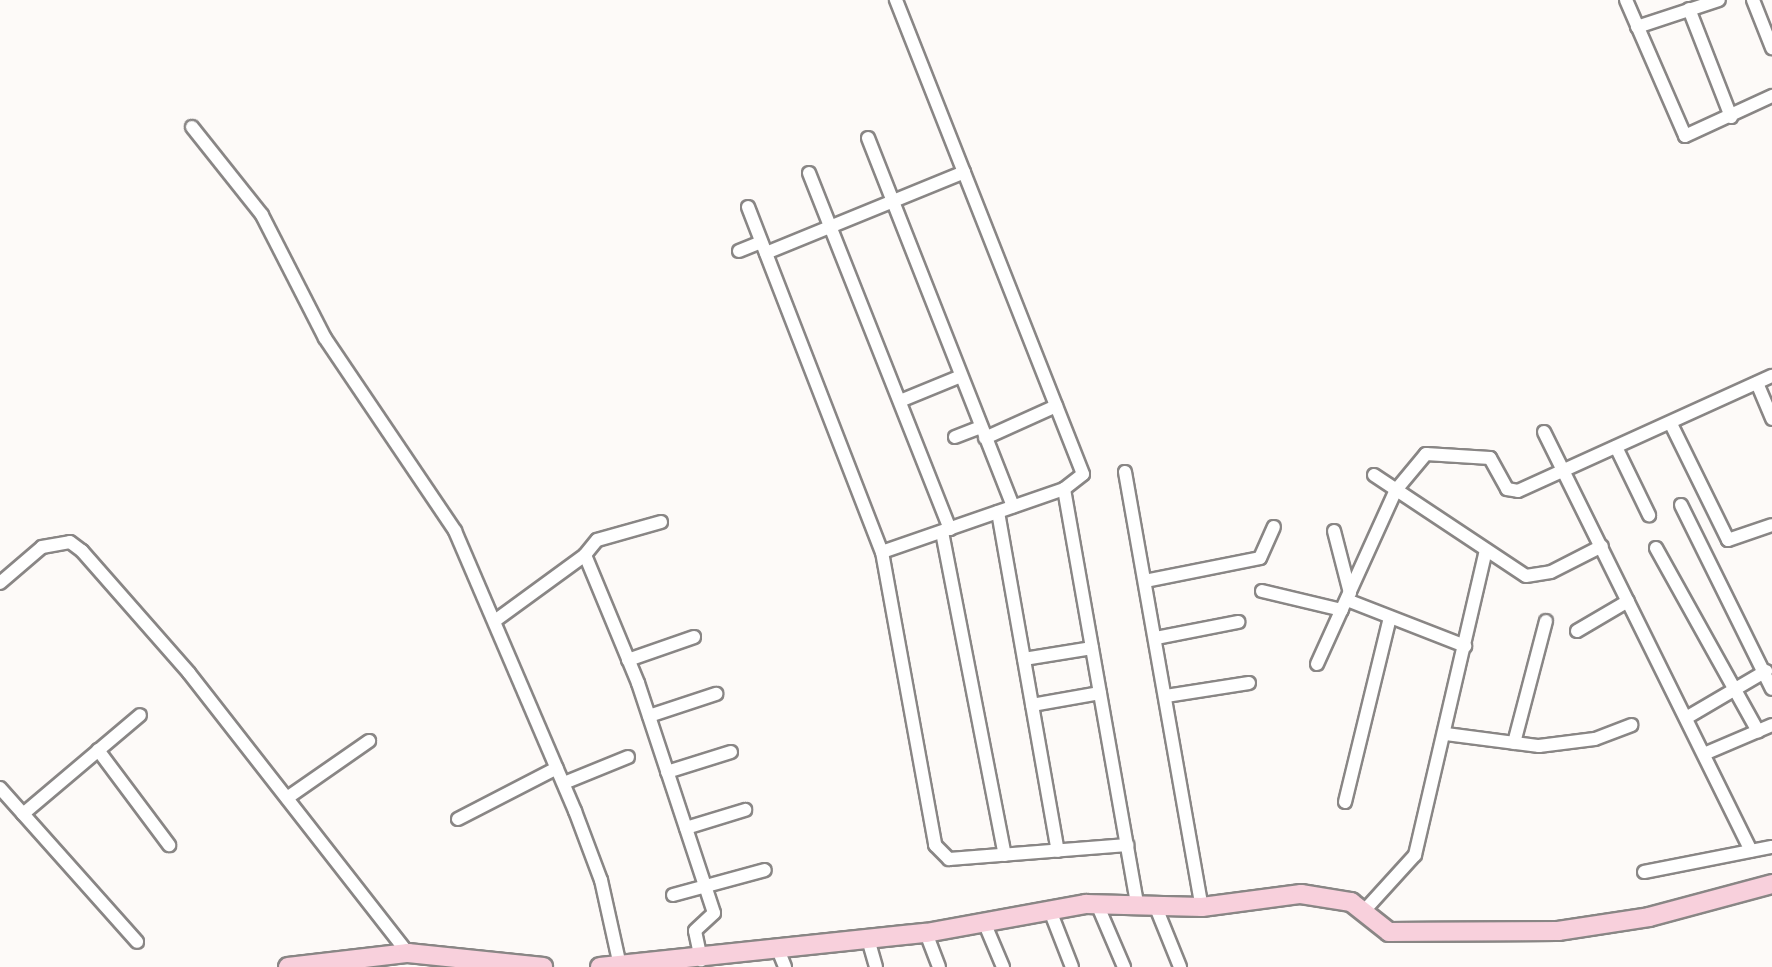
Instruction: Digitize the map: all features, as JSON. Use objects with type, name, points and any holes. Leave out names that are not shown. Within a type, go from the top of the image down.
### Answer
[{"type":"main road","points":[[600,967],[701,960],[733,962],[782,959],[868,939],[926,933],[1049,908],[1097,904],[1202,907],[1301,894],[1351,902],[1389,932],[1558,931],[1649,917],[1772,884]]},
{"type":"main road","points":[[288,967],[408,953],[439,963],[543,967]]},
{"type":"street","points":[[882,552],[1065,489],[1083,474],[896,0]]},
{"type":"street","points":[[1626,0],[1679,132],[1691,135],[1772,96]]},
{"type":"street","points":[[1637,27],[1719,0]]},
{"type":"street","points":[[1753,0],[1772,48]]},
{"type":"street","points":[[1689,9],[1731,117]]},
{"type":"street","points":[[192,127],[262,215],[325,338],[455,531],[496,620],[564,783],[601,880],[620,966]]},
{"type":"street","points":[[868,138],[891,202],[1013,507]]},
{"type":"street","points":[[809,172],[900,401],[946,530],[1005,855]]},
{"type":"street","points":[[739,251],[764,248],[832,226],[964,172]]},
{"type":"street","points":[[748,207],[882,552],[935,845],[949,860],[1127,845]]},
{"type":"street","points":[[900,401],[961,376]]},
{"type":"street","points":[[1317,664],[1396,490],[1419,459],[1435,452],[1490,458],[1512,493],[1671,424],[1772,376]]},
{"type":"street","points":[[1757,383],[1772,419]]},
{"type":"street","points":[[955,437],[983,432],[1056,406]]},
{"type":"street","points":[[1671,424],[1728,540],[1772,525]]},
{"type":"street","points":[[1544,432],[1751,851]]},
{"type":"street","points":[[1616,447],[1649,515]]},
{"type":"street","points":[[1125,472],[1202,907]]},
{"type":"street","points":[[1374,475],[1526,576],[1538,576],[1602,546]]},
{"type":"street","points":[[1065,489],[1127,845],[1146,905],[1180,967]]},
{"type":"street","points":[[1681,505],[1766,671],[1772,689]]},
{"type":"street","points":[[998,512],[1058,851]]},
{"type":"street","points":[[496,620],[585,555],[597,540],[661,522]]},
{"type":"street","points":[[1145,581],[1260,558],[1274,527]]},
{"type":"street","points":[[1335,531],[1346,601]]},
{"type":"street","points":[[0,583],[42,547],[70,542],[82,551],[189,673],[408,953]]},
{"type":"street","points":[[1656,548],[1758,731]]},
{"type":"street","points":[[1364,911],[1415,855],[1446,734],[1486,550]]},
{"type":"street","points":[[585,555],[649,716],[714,913],[695,931],[701,960]]},
{"type":"street","points":[[1262,591],[1346,601],[1465,646]]},
{"type":"street","points":[[1577,631],[1628,601]]},
{"type":"street","points":[[1345,802],[1390,617]]},
{"type":"street","points":[[1514,743],[1546,621]]},
{"type":"street","points":[[1156,638],[1238,622]]},
{"type":"street","points":[[628,660],[694,638]]},
{"type":"street","points":[[1024,659],[1092,648]]},
{"type":"street","points":[[1686,718],[1766,671]]},
{"type":"street","points":[[1166,696],[1249,683]]},
{"type":"street","points":[[1032,705],[1100,693]]},
{"type":"street","points":[[649,716],[716,694]]},
{"type":"street","points":[[23,814],[140,715]]},
{"type":"street","points":[[1446,734],[1514,743],[1565,745],[1630,725]]},
{"type":"street","points":[[1704,754],[1772,725]]},
{"type":"street","points":[[287,798],[369,741]]},
{"type":"street","points":[[98,750],[169,845]]},
{"type":"street","points":[[667,772],[731,752]]},
{"type":"street","points":[[564,783],[628,757]]},
{"type":"street","points":[[458,819],[557,768]]},
{"type":"street","points":[[0,788],[137,942]]},
{"type":"street","points":[[686,828],[745,810]]},
{"type":"street","points":[[1644,872],[1772,847]]},
{"type":"street","points":[[673,895],[765,870]]},
{"type":"street","points":[[1097,904],[1124,967]]},
{"type":"street","points":[[1049,908],[1072,967]]},
{"type":"street","points":[[984,922],[1003,967]]},
{"type":"street","points":[[926,933],[939,967]]},
{"type":"street","points":[[868,939],[876,967]]}]
